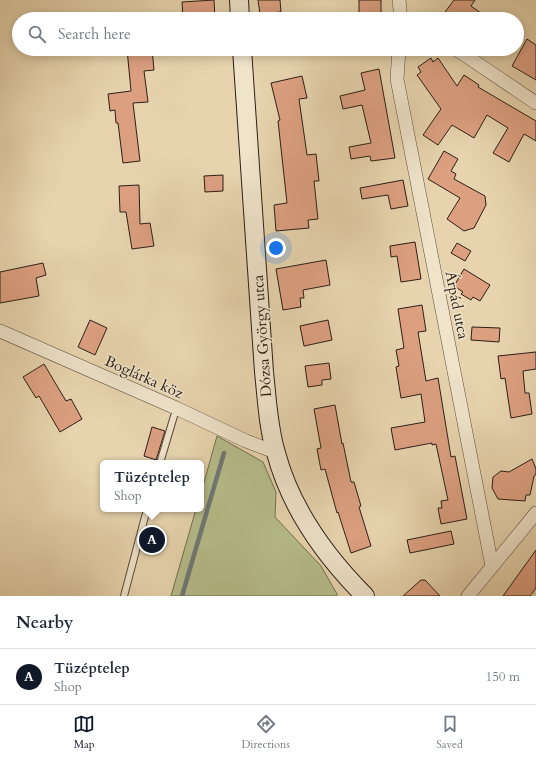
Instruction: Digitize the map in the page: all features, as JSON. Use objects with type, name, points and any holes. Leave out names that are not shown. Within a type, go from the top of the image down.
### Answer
[{"type":"main road","points":[[239,0],[240,12]]},
{"type":"main road","name":"Dózsa György utca","points":[[242,56],[264,372],[269,422],[275,452],[283,478],[309,529],[362,595]]},
{"type":"street","points":[[399,0],[400,12]]},
{"type":"street","name":"Árpád utca","points":[[399,56],[397,79],[492,566]]},
{"type":"street","points":[[466,56],[536,103]]},
{"type":"street","name":"Boglárka köz","points":[[0,331],[246,441],[275,452]]},
{"type":"street","points":[[468,596],[536,513]]},
{"type":"lane","points":[[161,460],[174,416]]},
{"type":"lane","points":[[124,596],[146,512]]},
{"type":"green space","points":[[217,436],[263,462],[276,492],[275,517],[321,566],[337,596],[171,596],[195,512],[204,512],[204,482]]},
{"type":"building","points":[[214,0],[215,12],[183,12],[182,2]]},
{"type":"building","points":[[258,0],[280,0],[281,12],[260,12]]},
{"type":"building","points":[[359,0],[381,0],[381,12],[359,12]]},
{"type":"building","points":[[454,0],[475,0],[471,6],[479,12],[445,12]]},
{"type":"building","points":[[527,39],[536,45],[536,80],[512,66],[518,56],[524,56],[524,44]]},
{"type":"building","points":[[128,56],[153,56],[154,70],[144,71],[148,102],[133,103],[140,161],[123,163],[118,123],[116,123],[115,110],[110,111],[108,94],[131,91]]},
{"type":"building","points":[[431,58],[433,62],[438,58],[457,86],[464,75],[479,85],[478,87],[536,121],[536,141],[524,134],[509,162],[493,153],[508,128],[487,115],[474,138],[452,125],[438,145],[423,135],[441,109],[417,75],[421,72],[418,67]]},
{"type":"building","points":[[379,69],[395,158],[371,161],[370,156],[351,159],[349,147],[371,143],[362,105],[343,109],[340,96],[365,90],[361,73]]},
{"type":"building","points":[[302,76],[307,98],[299,99],[307,155],[316,154],[319,181],[314,181],[318,219],[308,220],[309,228],[276,231],[274,205],[287,203],[278,121],[280,120],[271,83]]},
{"type":"building","points":[[444,151],[458,159],[451,171],[456,174],[454,179],[485,196],[486,205],[474,228],[464,231],[447,219],[460,198],[428,179]]},
{"type":"building","points":[[223,175],[223,191],[205,192],[204,176]]},
{"type":"building","points":[[403,180],[408,206],[391,209],[388,195],[362,199],[360,188]]},
{"type":"building","points":[[139,185],[140,224],[150,223],[154,246],[132,249],[126,212],[120,212],[119,186]]},
{"type":"building","points":[[415,242],[421,279],[401,282],[397,256],[391,257],[390,246]]},
{"type":"building","points":[[457,243],[471,251],[465,261],[451,253]]},
{"type":"building","points":[[326,260],[330,285],[303,290],[304,298],[300,298],[301,307],[283,310],[276,269]]},
{"type":"building","points":[[43,263],[46,275],[36,278],[39,296],[0,303],[0,272]]},
{"type":"building","points":[[464,269],[490,285],[480,301],[473,297],[471,300],[461,294],[463,292],[454,286]]},
{"type":"building","points":[[422,305],[426,331],[418,332],[426,381],[438,378],[451,457],[455,456],[467,519],[441,524],[438,508],[442,508],[441,501],[448,500],[436,444],[432,445],[432,443],[395,450],[391,428],[425,422],[421,394],[401,398],[396,367],[399,366],[396,350],[404,348],[398,309]]},
{"type":"building","points":[[90,320],[107,328],[95,355],[78,347]]},
{"type":"building","points":[[328,320],[332,340],[304,346],[300,326]]},
{"type":"building","points":[[472,327],[500,328],[499,342],[471,340]]},
{"type":"building","points":[[536,352],[536,369],[523,371],[525,393],[529,393],[532,414],[511,418],[505,378],[501,379],[498,356]]},
{"type":"building","points":[[329,363],[331,379],[322,380],[322,385],[308,387],[305,366]]},
{"type":"building","points":[[44,364],[66,401],[71,399],[82,419],[60,432],[39,396],[36,398],[23,377]]},
{"type":"building","points":[[335,405],[351,482],[354,482],[361,506],[359,507],[371,546],[351,553],[338,512],[337,513],[325,469],[321,470],[317,449],[321,448],[314,409]]},
{"type":"building","points":[[152,427],[165,431],[156,460],[144,456]]},
{"type":"building","points":[[532,459],[536,469],[536,474],[534,476],[530,495],[526,495],[525,501],[498,499],[492,488],[493,477],[501,471],[509,472]]},
{"type":"building","points":[[451,531],[454,544],[410,553],[407,540]]},
{"type":"building","points":[[536,550],[536,588],[530,596],[503,596]]},
{"type":"building","points":[[421,580],[425,580],[440,596],[403,596]]},
{"type":"waterway","points":[[182,596],[224,453]]},
{"type":"place","name":"Tüzéptelep","points":[[152,540]]}]
